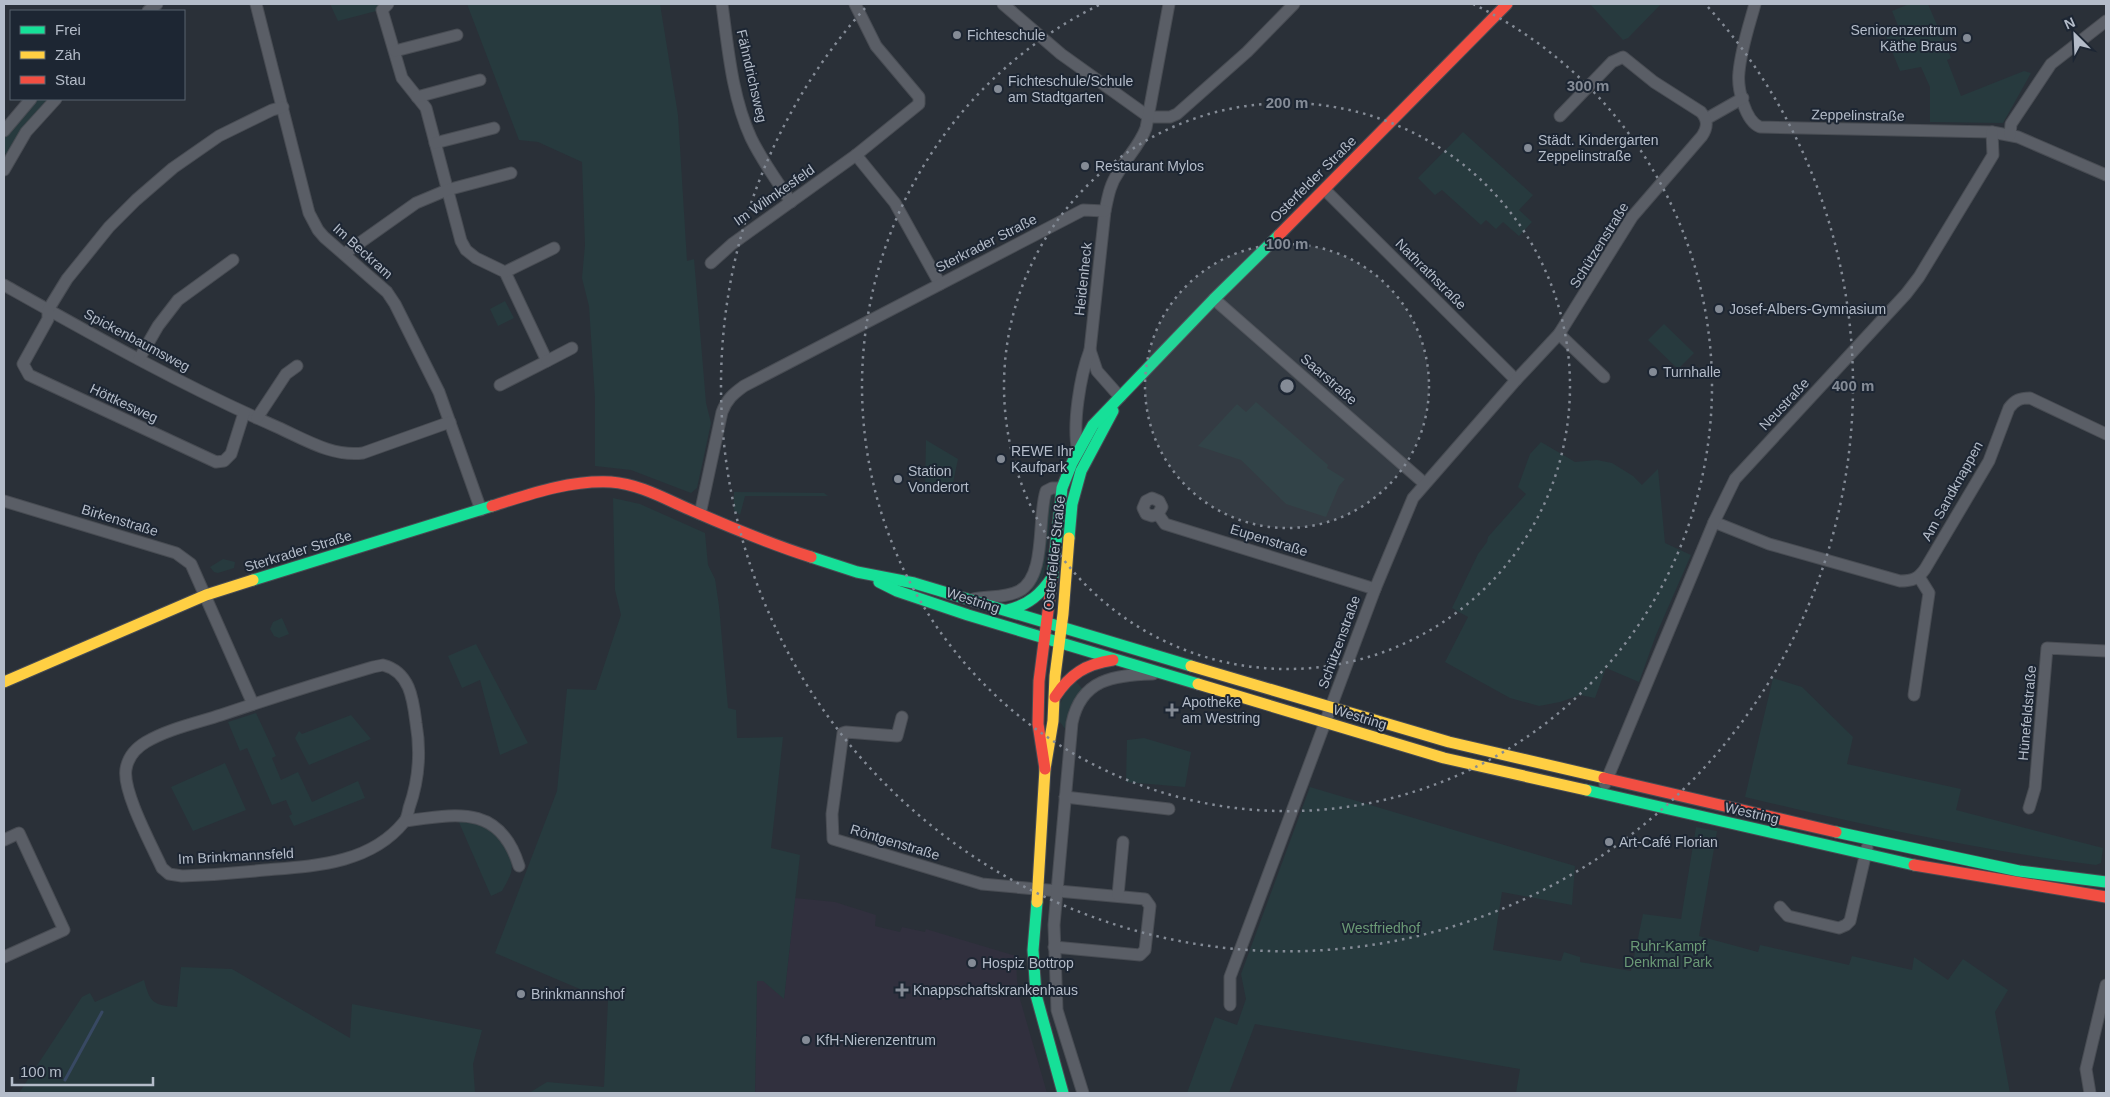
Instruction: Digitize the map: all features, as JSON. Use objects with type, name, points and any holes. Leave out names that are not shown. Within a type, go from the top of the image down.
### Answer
[{"type":"main road","name":"Osterfelder Straße","points":[[1045,770],[1038,724],[1038,709],[1062,488],[1078,452],[1094,425],[1214,299],[1325,190],[1507,4]]},
{"type":"main road","name":"Osterfelder Straße","points":[[1063,1093],[1036,994],[1033,950],[1045,770],[1053,721],[1058,643],[1062,627],[1072,504],[1091,450],[1105,429],[1120,397]]},
{"type":"main road","name":"Sterkrader Straße","points":[[4,682],[206,595],[549,488],[583,482],[612,482]]},
{"type":"main road","name":"Westring","points":[[612,482],[645,490],[772,545],[857,572],[914,583],[1448,742],[1870,839],[2018,870],[2106,882]]},
{"type":"main road","name":"Westring","points":[[857,572],[897,591],[1058,643],[1444,758],[1934,870],[2106,897]]},
{"type":"main road","points":[[1007,610],[1021,607],[1033,601],[1046,587],[1053,575]]},
{"type":"main road","points":[[1054,699],[1064,682],[1078,670],[1099,662],[1116,660]]},
{"type":"street","name":"Im Beckram","points":[[256,4],[308,213],[318,230],[392,297],[432,378],[450,422],[481,510]]},
{"type":"street","points":[[388,4],[382,10],[402,78],[426,108],[461,241],[466,250],[476,258],[505,272],[547,361]]},
{"type":"street","name":"Fähndrichsweg","points":[[722,4],[732,70],[741,110],[750,136],[763,161],[791,202]]},
{"type":"street","name":"Im Wilmkesfeld","points":[[711,263],[732,244],[916,108],[920,101],[876,46],[855,4]]},
{"type":"street","points":[[1003,4],[1061,54],[1148,117],[1170,117],[1177,114],[1248,52],[1294,4]]},
{"type":"street","points":[[1105,211],[1109,191],[1117,173],[1143,138],[1169,4]]},
{"type":"street","points":[[1560,116],[1612,62],[1623,56],[1654,82],[1699,111],[1706,119],[1743,98],[1739,70],[1755,4]]},
{"type":"street","points":[[2010,135],[2011,124],[2051,64],[2106,21]]},
{"type":"street","points":[[395,51],[457,35]]},
{"type":"street","points":[[417,97],[480,80]]},
{"type":"street","name":"Zeppelinstraße","points":[[1743,98],[1751,122],[1760,127],[1992,132]]},
{"type":"street","points":[[4,131],[30,100]]},
{"type":"street","points":[[5,163],[26,132],[55,100]]},
{"type":"street","points":[[48,310],[67,279],[98,239],[136,200],[173,168],[219,136],[272,110],[283,107]]},
{"type":"street","name":"Schützenstraße","points":[[1230,1005],[1230,977],[1324,722],[1331,708],[1375,589],[1413,498],[1424,483],[1559,334],[1632,217],[1702,136],[1706,128],[1706,119]]},
{"type":"street","points":[[435,143],[494,128]]},
{"type":"street","points":[[1992,132],[2010,135],[2106,175]]},
{"type":"street","name":"Neustraße","points":[[1599,794],[1609,778],[1714,522],[1735,479],[1893,308],[1919,277],[1992,155],[1992,132]]},
{"type":"street","points":[[856,154],[895,203],[940,284]]},
{"type":"street","points":[[344,254],[416,202],[447,190],[511,174]]},
{"type":"street","name":"Nathrathstraße","points":[[1325,190],[1516,380]]},
{"type":"street","name":"Sterkrader Straße","points":[[696,512],[722,412],[727,400],[733,394],[760,377],[1083,210],[1105,211]]},
{"type":"street","name":"Heidenheck","points":[[1078,452],[1075,437],[1076,427],[1083,368],[1090,350],[1105,211]]},
{"type":"street","points":[[505,272],[554,248]]},
{"type":"street","points":[[139,358],[158,326],[178,300],[233,260]]},
{"type":"street","name":"Spickenbaumsweg","points":[[4,285],[244,413],[328,450],[352,454],[363,453],[450,422]]},
{"type":"street","name":"Saarstraße","points":[[1214,299],[1424,483]]},
{"type":"street","name":"Höttkesweg","points":[[48,310],[48,319],[23,364],[30,375],[216,462],[224,461],[230,454],[244,413]]},
{"type":"street","points":[[1559,334],[1604,377]]},
{"type":"street","points":[[500,385],[572,348]]},
{"type":"street","name":"Heidenheck","points":[[1090,350],[1097,371],[1120,397]]},
{"type":"street","points":[[257,418],[286,374],[297,366]]},
{"type":"street","name":"Am Sandknappen","points":[[1920,577],[1989,461],[2009,408],[2014,402],[2020,398],[2030,398],[2106,434]]},
{"type":"street","name":"Osterfelder Straße","points":[[971,600],[1019,591],[1029,583],[1035,573],[1040,519],[1046,491],[1052,488],[1062,488]]},
{"type":"street","name":"Birkenstraße","points":[[4,501],[176,553],[191,564],[206,595]]},
{"type":"street","name":"Eupenstraße","points":[[1158,514],[1165,524],[1375,589]]},
{"type":"street","points":[[1714,522],[1768,544],[1900,581],[1910,581],[1920,577],[1929,593],[1914,696]]},
{"type":"street","points":[[206,595],[253,704]]},
{"type":"street","name":"Hünefeldstraße","points":[[2028,808],[2035,788],[2047,648],[2106,651]]},
{"type":"street","name":"Im Brinkmannsfeld","points":[[384,665],[400,672],[406,680],[413,702],[420,759],[414,795],[405,821],[373,849],[339,861],[312,866],[220,874],[182,876],[169,874],[162,868],[128,790],[126,770],[128,760],[134,751],[146,742],[253,704],[373,667],[384,665]]},
{"type":"street","points":[[1083,1093],[1058,1014],[1054,947],[1057,889],[1070,739],[1074,714],[1086,694],[1104,679],[1122,675],[1159,674]]},
{"type":"street","name":"Röntgenstraße","points":[[902,717],[897,736],[846,732],[841,736],[832,814],[833,839],[982,884],[1038,888]]},
{"type":"street","points":[[1053,721],[1070,739]]},
{"type":"street","points":[[1065,798],[1169,809]]},
{"type":"street","points":[[405,821],[456,814],[482,819],[503,832],[514,851],[519,866]]},
{"type":"street","points":[[4,840],[19,833],[64,930],[4,957]]},
{"type":"street","points":[[1780,907],[1788,916],[1839,928],[1846,926],[1850,921],[1870,839]]},
{"type":"street","points":[[1118,895],[1123,842]]},
{"type":"street","points":[[1038,888],[1145,899],[1150,906],[1145,950],[1140,955],[1054,947]]},
{"type":"street","points":[[2090,1093],[2086,1069],[2106,985]]},
{"type":"street","points":[[1042,1019],[1058,1014]]},
{"type":"shaded area","name":"Knappschaftskrankenhaus","points":[[795,898],[835,902],[876,915],[875,926],[900,932],[902,927],[925,932],[926,929],[1016,956],[1020,999],[1047,1093],[755,1093],[757,981],[763,980],[784,998]]},
{"type":"green space","points":[[330,4],[378,4],[380,10],[338,21]]},
{"type":"green space","points":[[467,4],[660,4],[678,115],[687,261],[694,259],[706,403],[711,423],[697,488],[691,493],[631,470],[595,466],[595,398],[589,306],[582,278],[585,245],[582,162],[538,142],[519,140]]},
{"type":"green space","points":[[1590,4],[1661,4],[1628,38],[1623,40]]},
{"type":"green space","points":[[1909,4],[1928,4],[1951,58],[1947,60],[1961,96],[2024,71],[2031,73],[2003,123],[1930,122],[1930,87],[1921,67],[1900,71],[1885,34],[1899,28],[1892,11]]},
{"type":"green space","points":[[37,100],[49,100],[9,152],[4,154],[4,138]]},
{"type":"green space","points":[[1463,132],[1533,195],[1519,210],[1532,222],[1519,236],[1503,222],[1496,229],[1486,220],[1481,225],[1442,190],[1435,195],[1418,178]]},
{"type":"green space","points":[[505,301],[514,318],[498,326],[490,309]]},
{"type":"green space","points":[[1664,324],[1694,353],[1678,369],[1648,340]]},
{"type":"green space","points":[[1256,402],[1328,465],[1327,468],[1345,479],[1339,486],[1326,517],[1286,504],[1241,460],[1198,446],[1237,404],[1246,412]]},
{"type":"green space","points":[[926,440],[958,459],[953,483],[925,492]]},
{"type":"green space","points":[[1541,442],[1575,462],[1597,460],[1612,463],[1633,476],[1642,485],[1658,469],[1665,543],[1691,555],[1656,635],[1639,682],[1606,668],[1595,698],[1580,695],[1560,702],[1539,706],[1510,698],[1445,662],[1468,617],[1452,608],[1488,537],[1526,494],[1518,487],[1530,454]]},
{"type":"green space","points":[[734,492],[824,493],[828,496],[745,496],[740,515],[734,510]]},
{"type":"green space","points":[[1054,493],[1044,572],[1035,594],[1030,586],[1046,496]]},
{"type":"green space","points":[[613,498],[640,504],[705,533],[708,565],[715,579],[719,606],[728,708],[736,710],[737,738],[783,737],[771,848],[800,855],[784,999],[763,981],[757,981],[755,1093],[529,1093],[547,1082],[604,1087],[608,1001],[495,953],[557,791],[567,689],[596,690],[621,615],[615,590]]},
{"type":"green space","points":[[223,559],[235,562],[234,568],[218,573],[214,572],[210,567]]},
{"type":"green space","points":[[282,618],[289,634],[279,638],[274,636],[270,629],[273,622]]},
{"type":"green space","points":[[476,644],[528,743],[500,755],[480,680],[462,688],[448,656]]},
{"type":"green space","points":[[1073,678],[1084,691],[1079,699],[1074,702],[1068,715],[1066,730],[1057,718],[1058,708]]},
{"type":"green space","points":[[1773,678],[1802,687],[1853,737],[1847,764],[1961,789],[1956,810],[2103,848],[2101,863],[2096,865],[2052,859],[1964,844],[1876,827],[1745,797]]},
{"type":"green space","points":[[256,713],[276,756],[272,758],[281,780],[298,772],[312,802],[358,781],[365,798],[294,826],[289,816],[292,814],[286,800],[272,805],[247,748],[240,751],[228,722]]},
{"type":"green space","points":[[351,715],[371,739],[309,765],[295,738],[299,731],[302,734]]},
{"type":"green space","points":[[1144,738],[1191,752],[1185,787],[1126,782],[1127,740]]},
{"type":"green space","points":[[225,763],[246,810],[193,831],[171,787]]},
{"type":"green space","name":"Westfriedhof","points":[[1310,787],[1575,866],[1572,905],[1502,892],[1493,950],[1561,961],[1564,952],[1580,957],[1580,962],[1631,971],[1643,914],[1681,919],[1696,827],[1717,831],[1699,936],[1758,952],[1760,945],[1849,965],[1852,956],[1912,970],[1914,957],[1948,980],[1963,959],[2008,990],[1995,1012],[2010,1093],[1516,1093],[1520,1069],[1255,1024],[1229,1093],[1187,1093],[1215,1017],[1237,1025],[1246,999],[1241,974]]},
{"type":"green space","points":[[458,820],[475,823],[484,827],[503,843],[512,865],[511,873],[502,891],[491,896]]},
{"type":"green space","points":[[181,967],[232,969],[350,1038],[352,1004],[482,1030],[473,1064],[475,1093],[19,1093],[82,997],[90,993],[95,1002],[144,980],[148,994],[154,1001],[158,1004],[177,1007]]},
{"type":"waterway","points":[[65,1080],[102,1012]]},
{"type":"traffic: fast","points":[[1052,580],[1062,488],[1072,463],[1093,425],[1214,299],[1279,235]]},
{"type":"traffic: fast","points":[[1069,538],[1072,504],[1081,471],[1113,411]]},
{"type":"traffic: fast","points":[[253,580],[492,506]]},
{"type":"traffic: fast","points":[[811,557],[857,572],[914,583],[1191,666]]},
{"type":"traffic: fast","points":[[1007,610],[1022,605],[1034,598],[1053,576]]},
{"type":"traffic: fast","points":[[879,582],[897,591],[968,615],[1198,684]]},
{"type":"traffic: fast","points":[[1586,790],[1914,865]]},
{"type":"traffic: fast","points":[[1836,832],[2019,871],[2106,882]]},
{"type":"traffic: fast","points":[[1037,902],[1033,950],[1036,995],[1063,1093]]},
{"type":"traffic: slow","points":[[1037,902],[1045,769],[1053,721],[1055,676],[1063,614],[1069,538]]},
{"type":"traffic: slow","points":[[4,682],[206,595],[253,580]]},
{"type":"traffic: slow","points":[[1191,666],[1449,742],[1604,778]]},
{"type":"traffic: slow","points":[[1198,684],[1444,758],[1586,790]]},
{"type":"traffic: jam","points":[[1279,235],[1507,4]]},
{"type":"traffic: jam","points":[[492,506],[535,493],[580,483],[622,483],[653,493],[751,535],[811,557]]},
{"type":"traffic: jam","points":[[1045,769],[1038,724],[1039,681],[1052,580]]},
{"type":"traffic: jam","points":[[1055,697],[1067,682],[1080,671],[1095,664],[1113,660]]},
{"type":"traffic: jam","points":[[1604,778],[1836,832]]},
{"type":"traffic: jam","points":[[1914,865],[2106,897]]},
{"type":"place","name":"Fichteschule","points":[[957,35]]},
{"type":"place","name":"Seniorenzentrum Käthe Braus","points":[[1967,38]]},
{"type":"place","name":"Fichteschule/Schule am Stadtgarten","points":[[998,89]]},
{"type":"place","name":"Städt. Kindergarten Zeppelinstraße","points":[[1528,148]]},
{"type":"place","name":"Restaurant Mylos","points":[[1085,166]]},
{"type":"place","name":"Josef-Albers-Gymnasium","points":[[1719,309]]},
{"type":"place","name":"Turnhalle","points":[[1653,372]]},
{"type":"place","name":"REWE Ihr Kaufpark","points":[[1001,459]]},
{"type":"place","name":"Station Vonderort","points":[[898,479]]},
{"type":"place","name":"Apotheke am Westring","points":[[1172,710]]},
{"type":"place","name":"Art-Café Florian","points":[[1609,842]]},
{"type":"place","name":"Hospiz Bottrop","points":[[972,963]]},
{"type":"place","name":"Knappschaftskrankenhaus","points":[[902,990]]},
{"type":"place","name":"Brinkmannshof","points":[[521,994]]},
{"type":"place","name":"KfH-Nierenzentrum","points":[[806,1040]]},
{"type":"park label","name":"Ruhr-Kampf Denkmal Park","points":[[1668,954]]}]
